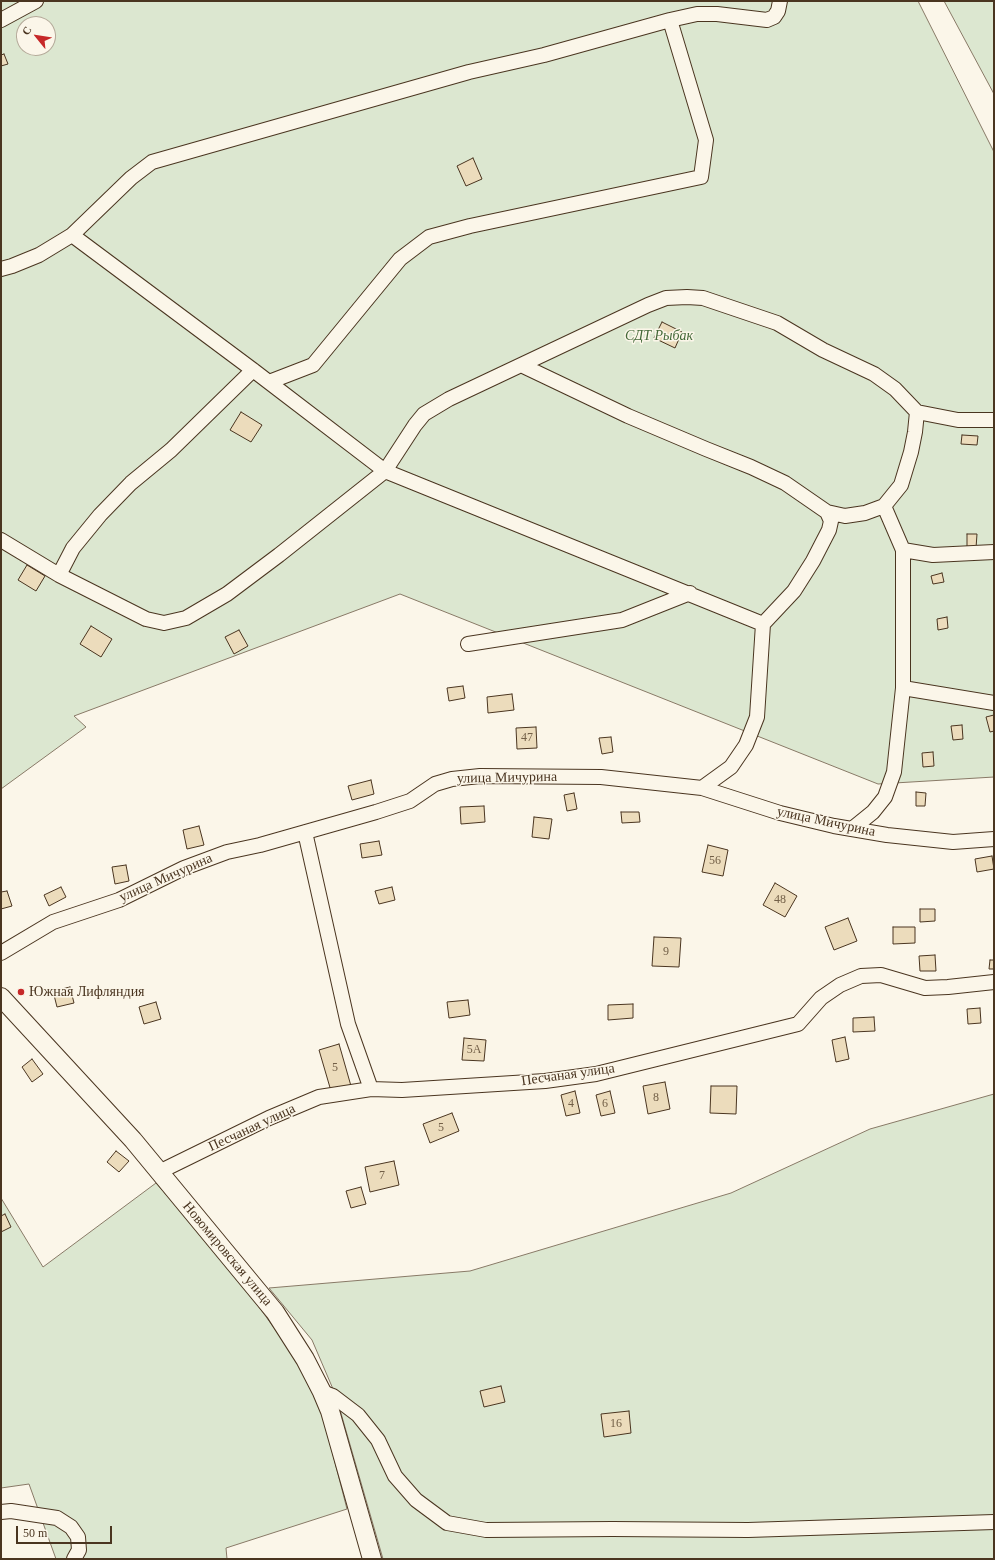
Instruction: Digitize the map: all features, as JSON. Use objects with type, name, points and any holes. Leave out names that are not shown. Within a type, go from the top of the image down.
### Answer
[{"type":"main road","name":"Новомировская улица","points":[[1,997],[115,1120],[275,1312],[305,1359],[330,1411],[372,1559]]},
{"type":"street","points":[[1,20],[36,1]]},
{"type":"street","points":[[1,269],[39,255],[72,235],[131,178],[152,162],[469,72],[544,55],[670,20],[697,14],[717,14],[767,20],[774,17],[778,11],[780,1]]},
{"type":"street","points":[[269,382],[313,365],[400,259],[429,237],[470,226],[702,177],[706,140],[670,20]]},
{"type":"street","points":[[72,235],[269,382],[385,471],[690,593],[763,624]]},
{"type":"street","points":[[1,540],[59,575],[146,618],[164,623],[186,618],[227,594],[385,471],[415,425],[424,414],[449,399],[648,304],[666,298],[703,298],[777,323],[823,350],[874,374],[895,389],[917,412],[958,420],[994,420]]},
{"type":"street","points":[[521,365],[628,416],[751,466],[785,483],[827,512],[845,516],[865,513],[884,506],[901,485],[911,452],[917,412]]},
{"type":"street","points":[[59,575],[73,548],[100,515],[131,483],[171,450],[253,370]]},
{"type":"street","points":[[852,829],[873,812],[885,797],[894,772],[903,688],[903,550],[884,506]]},
{"type":"street","points":[[702,788],[731,766],[746,745],[758,709],[763,624],[794,591],[813,561],[829,530],[831,521],[827,512]]},
{"type":"street","points":[[903,550],[933,555],[994,552]]},
{"type":"street","points":[[468,644],[622,620],[690,593]]},
{"type":"street","points":[[903,688],[994,703]]},
{"type":"street","name":"улица Мичурина","points":[[1,953],[52,922],[119,900],[184,868],[227,852],[260,845],[347,821],[410,801],[435,784],[452,779],[480,776],[601,777],[702,788],[780,813],[852,829],[887,835],[953,842],[994,839]]},
{"type":"street","points":[[305,832],[348,1024],[371,1089]]},
{"type":"street","name":"Песчаная улица","points":[[159,1172],[269,1118],[319,1097],[371,1089],[402,1090],[530,1082],[596,1074],[798,1024],[821,998],[840,985],[861,976],[881,975],[925,988],[994,982]]},
{"type":"street","points":[[322,1392],[333,1396],[358,1415],[378,1440],[395,1476],[416,1500],[447,1522],[486,1530],[748,1530],[994,1522]]},
{"type":"street","points":[[1,1512],[11,1511],[57,1518],[71,1527],[78,1536],[79,1550],[74,1559]]},
{"type":"green space","name":"СДТ Рыбак","points":[[1,1],[918,1],[994,152],[994,777],[878,784],[400,594],[74,716],[86,727],[1,789]]},
{"type":"green space","points":[[944,1],[994,1],[994,94]]},
{"type":"green space","points":[[994,1094],[994,1559],[383,1559],[336,1396],[312,1340],[269,1288],[470,1271],[731,1193],[870,1129]]},
{"type":"green space","points":[[156,1183],[201,1234],[248,1292],[310,1381],[322,1412],[347,1509],[226,1548],[227,1559],[56,1559],[29,1484],[1,1488],[1,1198],[43,1267]]},
{"type":"building","points":[[4,54],[8,64],[1,66],[1,55]]},
{"type":"building","points":[[473,158],[482,179],[466,186],[457,166]]},
{"type":"building","points":[[662,322],[682,332],[675,348],[654,338]]},
{"type":"building","points":[[241,412],[262,425],[251,442],[230,430]]},
{"type":"building","points":[[962,435],[978,436],[977,445],[961,444]]},
{"type":"building","points":[[967,534],[977,534],[976,548],[967,548]]},
{"type":"building","points":[[27,565],[45,576],[36,591],[18,580]]},
{"type":"building","points":[[942,573],[944,582],[933,584],[931,576]]},
{"type":"building","points":[[947,617],[948,628],[938,630],[937,619]]},
{"type":"building","points":[[91,626],[112,639],[101,657],[80,644]]},
{"type":"building","points":[[239,630],[248,646],[234,654],[225,637]]},
{"type":"building","points":[[463,686],[465,698],[449,701],[447,688]]},
{"type":"building","points":[[512,694],[514,710],[488,713],[487,697]]},
{"type":"building","points":[[994,715],[994,731],[990,732],[986,717]]},
{"type":"building","points":[[962,725],[963,739],[953,740],[951,726]]},
{"type":"building","points":[[536,727],[537,748],[517,749],[516,728]]},
{"type":"building","points":[[611,737],[613,752],[602,754],[599,738]]},
{"type":"building","points":[[933,752],[934,766],[923,767],[922,753]]},
{"type":"building","points":[[371,780],[374,794],[352,800],[348,786]]},
{"type":"building","points":[[916,792],[926,793],[925,806],[916,806]]},
{"type":"building","points":[[574,793],[577,809],[567,811],[564,795]]},
{"type":"building","points":[[484,806],[485,822],[461,824],[460,807]]},
{"type":"building","points":[[621,812],[639,812],[640,822],[622,823]]},
{"type":"building","points":[[534,817],[552,819],[549,839],[532,837]]},
{"type":"building","points":[[199,826],[204,845],[187,849],[183,830]]},
{"type":"building","points":[[379,841],[382,855],[362,858],[360,844]]},
{"type":"building","points":[[708,845],[728,850],[723,876],[702,872]]},
{"type":"building","points":[[992,856],[994,869],[977,872],[975,859]]},
{"type":"building","points":[[126,865],[129,881],[115,884],[112,867]]},
{"type":"building","points":[[775,883],[797,896],[785,917],[763,905]]},
{"type":"building","points":[[61,887],[66,897],[49,906],[44,895]]},
{"type":"building","points":[[392,887],[395,900],[379,904],[375,891]]},
{"type":"building","points":[[7,891],[12,906],[1,909],[1,892]]},
{"type":"building","points":[[920,909],[935,909],[935,921],[920,922]]},
{"type":"building","points":[[848,918],[857,941],[834,950],[825,927]]},
{"type":"building","points":[[893,927],[915,927],[915,943],[893,944]]},
{"type":"building","points":[[654,937],[681,938],[679,967],[652,966]]},
{"type":"building","points":[[935,955],[936,971],[920,971],[919,956]]},
{"type":"building","points":[[990,960],[994,960],[994,969],[989,969]]},
{"type":"building","points":[[70,987],[74,1003],[57,1007],[53,991]]},
{"type":"building","points":[[468,1000],[470,1015],[449,1018],[447,1002]]},
{"type":"building","points":[[156,1002],[161,1019],[144,1024],[139,1007]]},
{"type":"building","points":[[633,1004],[633,1018],[608,1020],[608,1005]]},
{"type":"building","points":[[980,1008],[981,1023],[968,1024],[967,1009]]},
{"type":"building","points":[[874,1017],[875,1031],[853,1032],[853,1018]]},
{"type":"building","points":[[845,1037],[849,1059],[836,1062],[832,1040]]},
{"type":"building","points":[[464,1038],[486,1040],[484,1061],[462,1060]]},
{"type":"building","points":[[339,1044],[351,1086],[331,1091],[319,1050]]},
{"type":"building","points":[[32,1059],[43,1074],[32,1082],[22,1067]]},
{"type":"building","points":[[665,1082],[670,1109],[648,1114],[643,1086]]},
{"type":"building","points":[[711,1086],[737,1086],[736,1114],[710,1113]]},
{"type":"building","points":[[575,1091],[580,1113],[566,1116],[561,1095]]},
{"type":"building","points":[[610,1091],[615,1113],[601,1116],[596,1095]]},
{"type":"building","points":[[452,1113],[459,1131],[430,1143],[423,1124]]},
{"type":"building","points":[[116,1151],[129,1161],[119,1172],[107,1162]]},
{"type":"building","points":[[394,1161],[399,1185],[370,1192],[365,1167]]},
{"type":"building","points":[[361,1187],[366,1204],[351,1208],[346,1191]]},
{"type":"building","points":[[5,1214],[11,1227],[1,1232],[1,1216]]},
{"type":"building","points":[[501,1386],[505,1402],[484,1407],[480,1391]]},
{"type":"building","points":[[629,1411],[631,1433],[604,1437],[601,1414]]},
{"type":"place","name":"Южная Лифляндия","points":[[21,992]]}]
